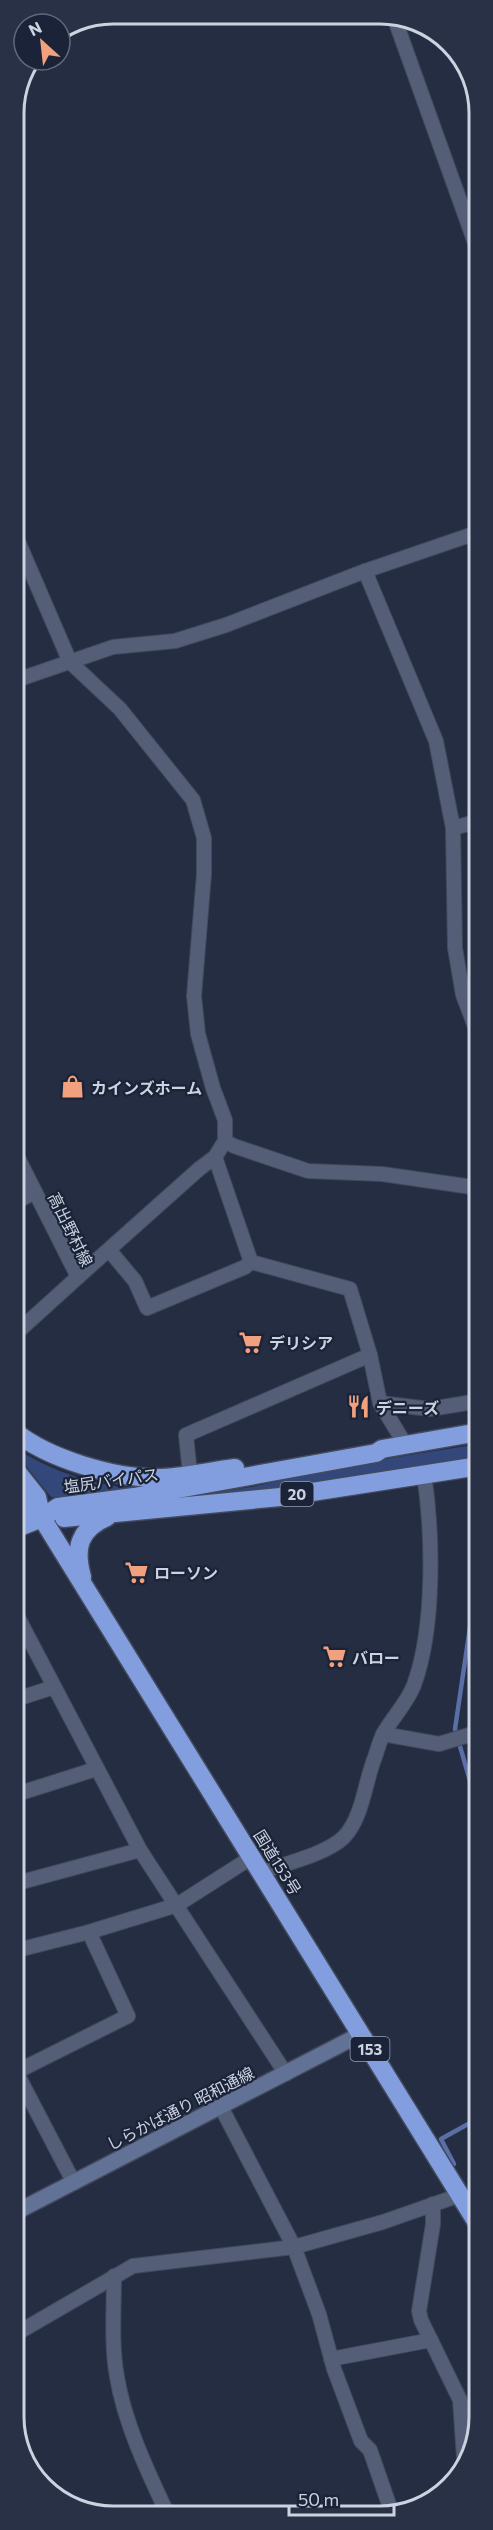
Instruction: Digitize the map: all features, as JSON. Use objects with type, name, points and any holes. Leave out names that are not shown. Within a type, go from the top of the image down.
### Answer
[{"type":"highway","name":"塩尻バイパス","points":[[42,1518],[58,1507],[213,1484],[376,1454],[382,1449],[405,1444],[469,1434]]},
{"type":"highway","points":[[24,1437],[48,1451],[101,1469],[128,1476],[158,1478],[375,1447],[382,1449]]},
{"type":"highway","name":"塩尻バイパス","points":[[42,1518],[114,1514],[280,1497],[469,1467]]},
{"type":"highway","points":[[24,1481],[37,1497],[42,1518]]},
{"type":"highway","points":[[24,1504],[42,1518]]},
{"type":"highway","points":[[84,1585],[78,1563],[83,1533],[92,1524],[114,1514]]},
{"type":"highway","points":[[24,1525],[42,1518]]},
{"type":"highway","name":"国道153号","points":[[42,1518],[469,2210]]},
{"type":"street","points":[[397,26],[469,226]]},
{"type":"street","points":[[24,678],[113,646],[175,641],[226,625],[469,536]]},
{"type":"street","points":[[24,555],[70,662],[120,709],[193,800],[204,838],[204,874],[194,996],[198,1034],[213,1088],[225,1120],[225,1141],[215,1157],[199,1168],[78,1277]]},
{"type":"street","points":[[365,572],[436,741],[453,828],[455,948],[463,995],[469,1011]]},
{"type":"street","points":[[453,828],[469,824]]},
{"type":"street","points":[[225,1141],[308,1171],[382,1174],[469,1187]]},
{"type":"street","points":[[215,1157],[251,1262]]},
{"type":"street","name":"高出野村線","points":[[24,1170],[78,1277],[24,1326]]},
{"type":"street","points":[[24,1198],[35,1192]]},
{"type":"street","points":[[109,1250],[135,1281],[147,1308],[245,1267],[251,1262]]},
{"type":"street","points":[[251,1262],[350,1289],[370,1355],[380,1403],[405,1444]]},
{"type":"street","points":[[190,1474],[186,1434],[370,1355]]},
{"type":"street","points":[[380,1403],[430,1409],[469,1403]]},
{"type":"street","points":[[24,1948],[89,1932],[177,1905],[257,1865],[326,1848],[344,1838],[355,1822],[370,1767],[383,1734],[414,1687],[425,1643],[429,1600],[430,1512],[424,1473]]},
{"type":"street","points":[[24,1629],[140,1851],[286,2074]]},
{"type":"street","points":[[24,1696],[54,1686]]},
{"type":"street","points":[[383,1734],[440,1744],[469,1735]]},
{"type":"street","points":[[24,1792],[96,1769]]},
{"type":"street","points":[[24,1881],[140,1851]]},
{"type":"street","points":[[24,2067],[128,2016],[89,1932]]},
{"type":"street","name":"しらかば通り 昭和通線","points":[[24,2208],[361,2034]]},
{"type":"street","points":[[24,2088],[74,2183]]},
{"type":"street","points":[[221,2107],[294,2247],[319,2314],[331,2359],[362,2441],[370,2450],[389,2505]]},
{"type":"street","points":[[24,2329],[133,2266],[294,2247],[382,2222],[460,2195]]},
{"type":"street","points":[[434,2204],[419,2311],[460,2400],[463,2448]]},
{"type":"street","points":[[114,2276],[115,2358],[121,2398],[147,2469],[164,2506]]},
{"type":"street","points":[[331,2359],[431,2340]]},
{"type":"shaded area","points":[[469,1446],[469,1460],[285,1489],[97,1507],[252,1487],[347,1465]]},
{"type":"shaded area","points":[[24,1453],[58,1470],[87,1480],[132,1489],[133,1492],[51,1497],[24,1463]]},
{"type":"waterway","points":[[469,1634],[455,1729],[469,1777]]},
{"type":"waterway","points":[[454,2164],[441,2139],[469,2124]]},
{"type":"place","name":"カインズホーム","points":[[73,1087]]},
{"type":"place","name":"デリシア","points":[[251,1342]]},
{"type":"place","name":"デニーズ","points":[[358,1407]]},
{"type":"place","name":"ローソン","points":[[136,1572]]},
{"type":"place","name":"バロー","points":[[334,1657]]}]
